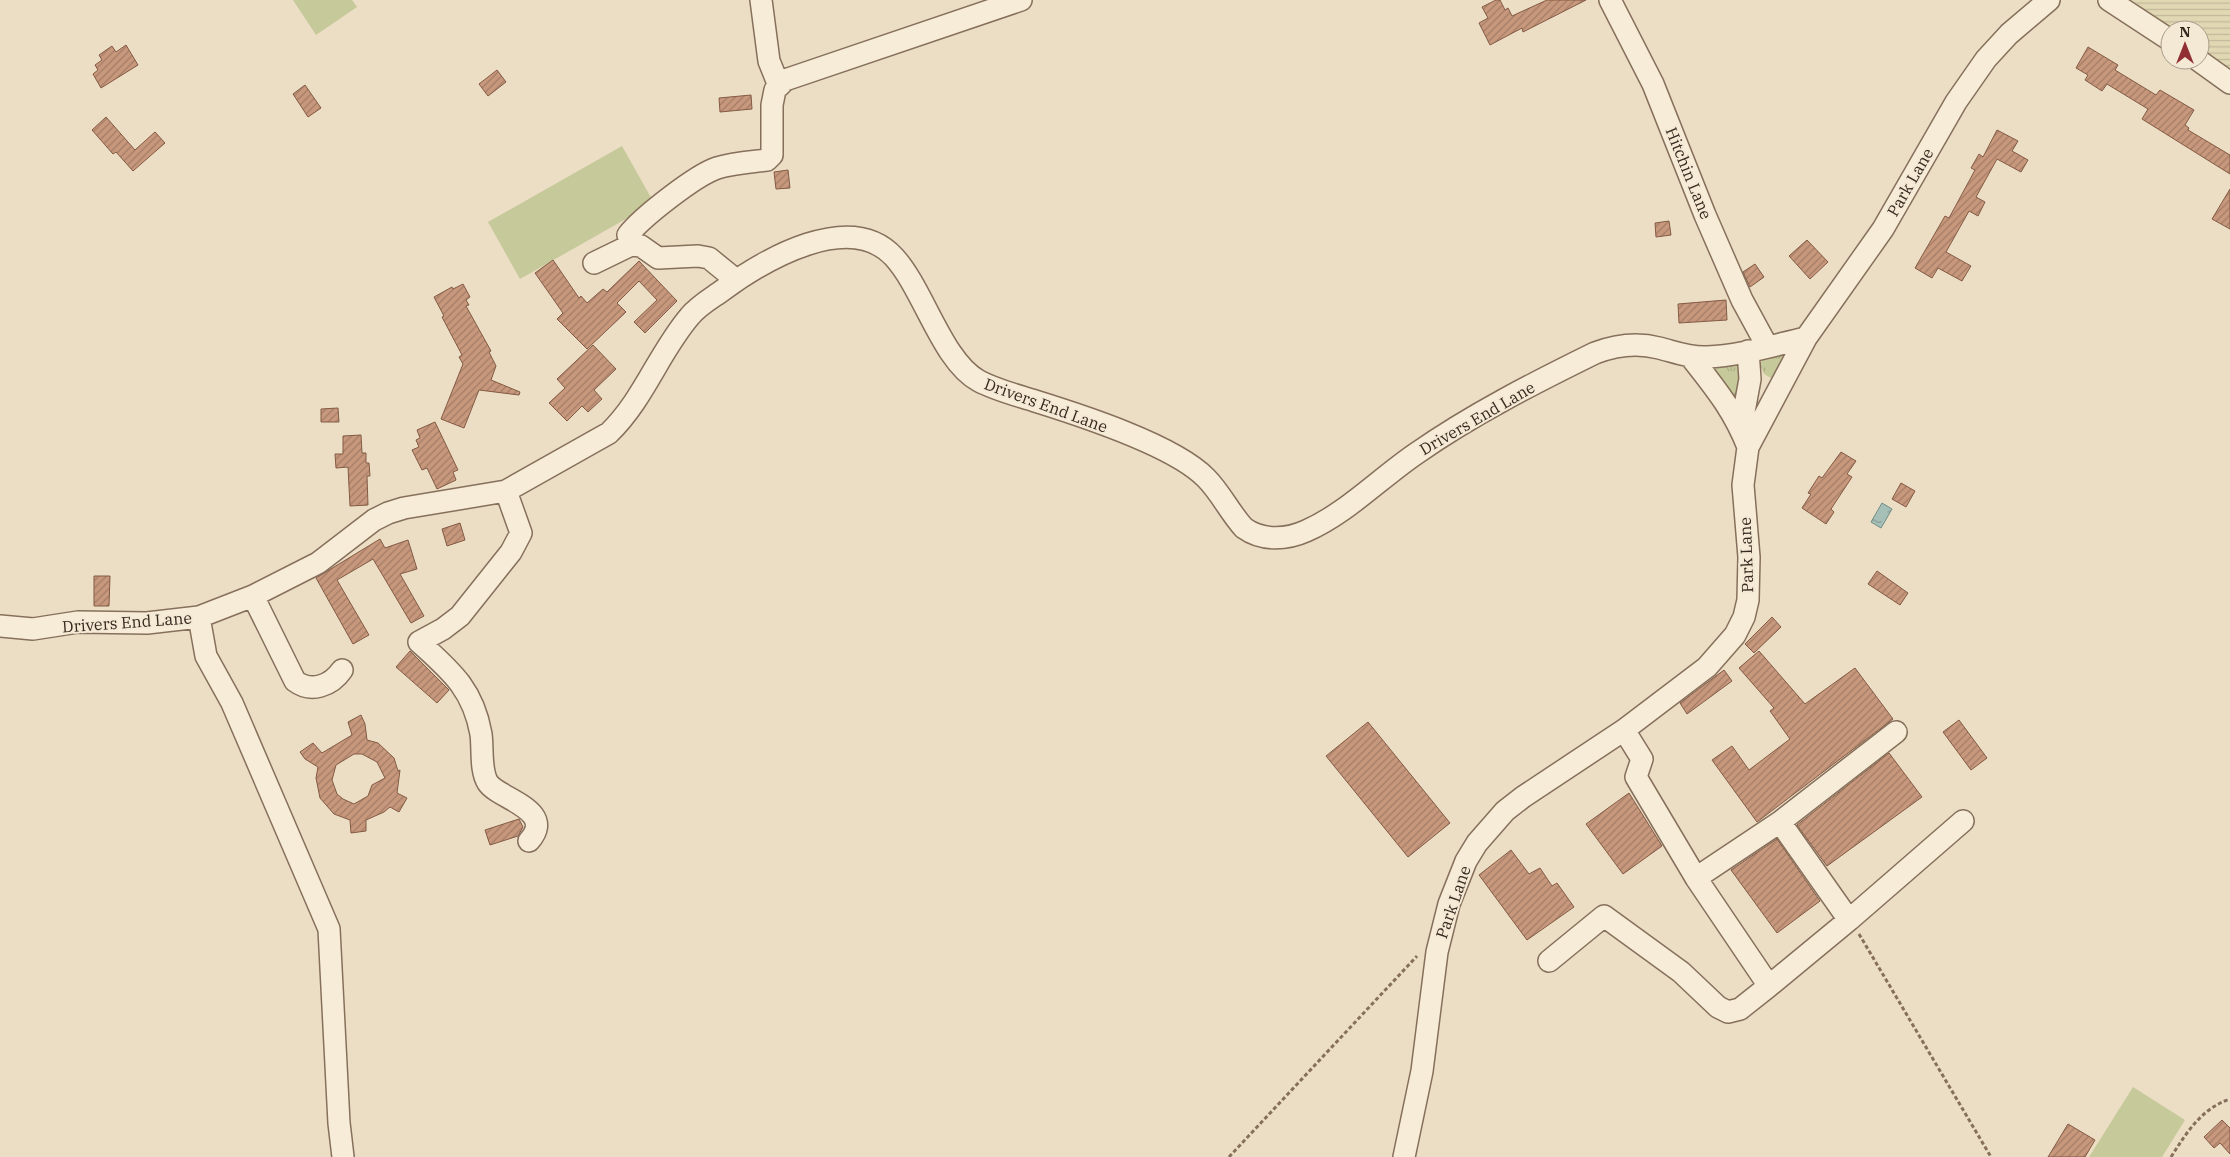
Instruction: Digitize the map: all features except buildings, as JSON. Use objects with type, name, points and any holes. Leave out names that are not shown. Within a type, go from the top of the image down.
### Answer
[{"type":"street","points":[[760,0],[769,61],[779,86]]},
{"type":"street","points":[[631,245],[628,235],[638,222],[701,176],[716,169],[767,160],[772,155],[772,104],[775,90],[785,80],[1021,0]]},
{"type":"street","name":"Hitchin Lane","points":[[1610,0],[1653,84],[1705,215],[1742,300],[1757,348]]},
{"type":"street","name":"Park Lane","points":[[1404,1157],[1422,1071],[1437,952],[1449,904],[1459,875],[1477,843],[1505,811],[1624,730],[1707,667],[1735,636],[1744,616],[1748,600],[1749,557],[1743,485],[1745,437],[1778,390],[1806,338],[1883,229],[1956,102],[1986,59],[2009,34],[2048,0]]},
{"type":"street","points":[[2109,0],[2160,33]]},
{"type":"street","points":[[2210,69],[2230,83]]},
{"type":"street","name":"Drivers End Lane","points":[[0,626],[33,630],[78,622],[146,623],[199,617],[253,596],[318,563],[374,520],[388,514],[404,508],[506,491],[609,433],[628,412],[676,334],[691,314],[736,280],[782,253],[801,246],[835,239],[862,240],[884,248],[907,274],[948,348],[968,374],[979,381],[999,389],[1095,421],[1181,460],[1206,478],[1244,528],[1252,534],[1272,538],[1289,537],[1318,525],[1337,514],[1416,454],[1468,419],[1595,353],[1629,344],[1658,348],[1690,356],[1707,357],[1806,338]]},
{"type":"street","points":[[594,263],[631,245],[641,246],[658,258],[702,256],[709,258],[736,280]]},
{"type":"street","points":[[1745,437],[1750,379],[1757,348]]},
{"type":"street","points":[[1690,356],[1717,388],[1745,437]]},
{"type":"street","points":[[1750,379],[1778,390]]},
{"type":"street","points":[[506,491],[521,533],[511,552],[460,616],[443,629],[418,642],[464,688],[472,703],[479,726],[487,782],[494,790],[530,810],[535,824],[534,836],[529,841]]},
{"type":"street","points":[[253,596],[295,681],[301,686],[310,688],[336,679],[342,670]]},
{"type":"street","points":[[199,617],[206,656],[232,703],[329,929],[339,1123],[343,1157]]},
{"type":"street","points":[[1624,730],[1642,759],[1636,777],[1696,878],[1769,986]]},
{"type":"street","points":[[1696,878],[1780,822],[1896,732]]},
{"type":"street","points":[[1549,960],[1604,916],[1681,972],[1718,1007],[1728,1012],[1740,1009],[1849,920],[1963,821]]},
{"type":"street","points":[[1780,822],[1849,920]]},
{"type":"path","points":[[1849,920],[1991,1157]]},
{"type":"path","points":[[1229,1157],[1417,955],[1437,952]]},
{"type":"path","points":[[2171,1157],[2194,1123],[2214,1106],[2230,1099]]},
{"type":"shaded area","points":[[2132,0],[2230,0],[2230,71],[2210,56],[2210,20],[2160,20]]},
{"type":"green space","points":[[293,0],[352,0],[357,7],[316,35]]},
{"type":"green space","points":[[622,146],[654,203],[520,279],[488,222]]},
{"type":"green space","points":[[1784,354],[1777,376],[1771,378],[1764,374],[1760,364],[1763,359]]},
{"type":"green space","points":[[1736,361],[1744,365],[1739,405],[1709,364]]},
{"type":"green space","points":[[2133,1087],[2185,1120],[2162,1157],[2089,1157]]},
{"type":"water","points":[[1882,503],[1892,509],[1881,528],[1871,522]]}]
